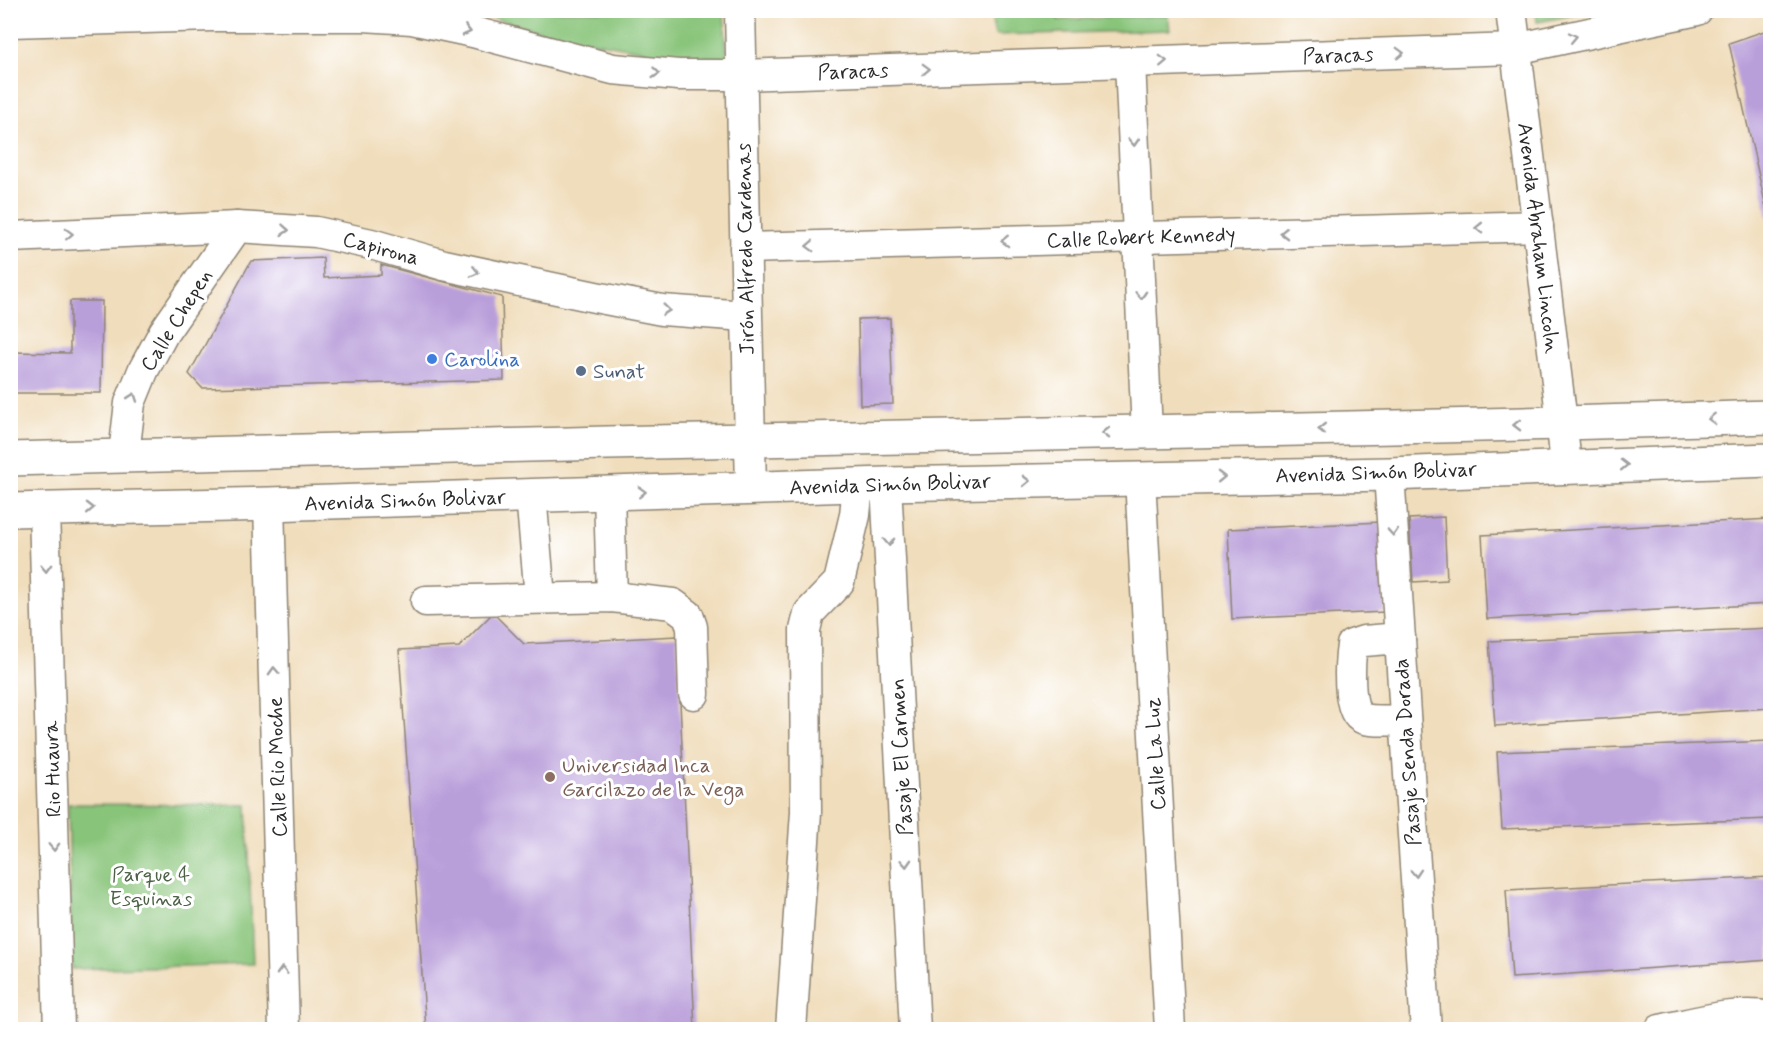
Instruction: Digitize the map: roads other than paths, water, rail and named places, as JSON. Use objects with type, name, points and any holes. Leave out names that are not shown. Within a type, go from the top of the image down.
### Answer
[{"type":"main road","name":"Avenida Simón Bolivar","points":[[10,459],[124,454],[1562,424],[1770,417]]},
{"type":"main road","name":"Avenida Simón Bolivar","points":[[10,510],[269,504],[872,484],[1389,474],[1770,460]]},
{"type":"street","name":"Jirón Alfredo Cardenas","points":[[740,10],[751,488]]},
{"type":"street","name":"Avenida Abraham Lincoln","points":[[1511,10],[1566,466]]},
{"type":"street","name":"Paracas","points":[[10,22],[212,16],[363,16],[412,19],[473,32],[613,69],[678,75],[740,75],[1515,49],[1697,10]]},
{"type":"street","points":[[1130,62],[1147,432]]},
{"type":"street","name":"Calle Robert Kennedy","points":[[745,248],[1538,226]]},
{"type":"street","name":"Capirona","points":[[10,237],[237,227],[316,232],[371,244],[444,265],[595,297],[662,310],[746,316]]},
{"type":"street","name":"Calle Chepen","points":[[124,454],[130,404],[142,371],[164,332],[237,227]]},
{"type":"street","name":"Pasaje Senda Dorada","points":[[1389,474],[1426,1029]]},
{"type":"street","name":"Calle La Luz","points":[[1140,478],[1170,1029]]},
{"type":"street","points":[[790,1029],[806,812],[805,630],[809,613],[839,582],[855,515],[872,484]]},
{"type":"street","name":"Pasaje El Carmen","points":[[872,484],[915,1029]]},
{"type":"street","points":[[609,493],[612,597]]},
{"type":"street","points":[[531,495],[540,597]]},
{"type":"street","name":"Calle Rio Moche","points":[[269,504],[284,1029]]},
{"type":"street","name":"Rio Huaura","points":[[44,509],[59,1029]]},
{"type":"street","points":[[426,601],[612,597],[674,604],[688,615],[692,627],[694,694]]},
{"type":"street","points":[[1400,638],[1364,641],[1352,645],[1350,658],[1352,703],[1355,713],[1362,719],[1405,720]]},
{"type":"street","points":[[1660,1029],[1756,1014],[1770,1017]]},
{"type":"place","name":"Carolina","points":[[432,359]]},
{"type":"place","name":"Sunat","points":[[581,371]]},
{"type":"place","name":"Universidad Inca Garcilazo de la Vega","points":[[550,777]]},
{"type":"park label","name":"Parque 4 Esquinas","points":[[151,886]]}]
